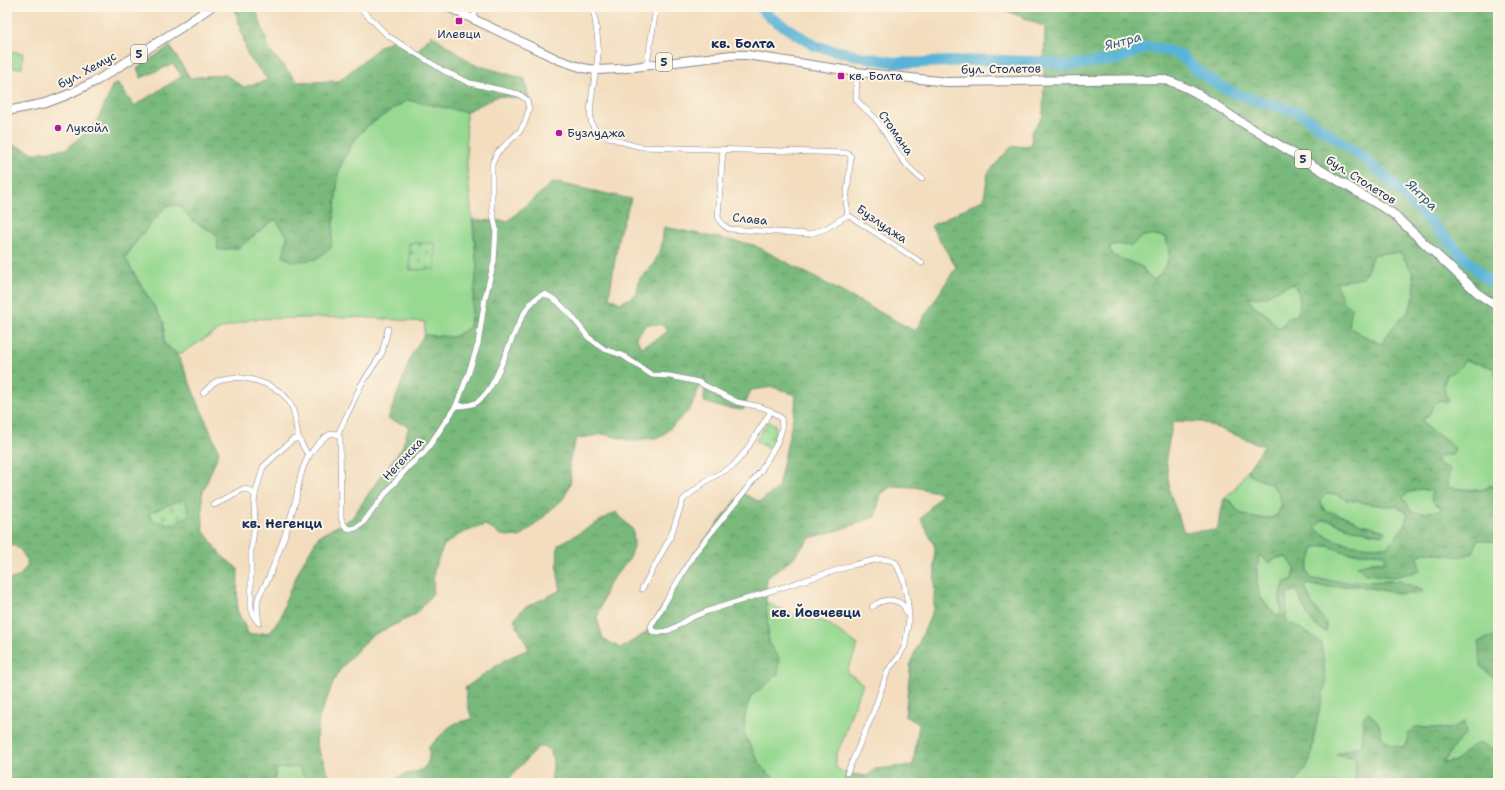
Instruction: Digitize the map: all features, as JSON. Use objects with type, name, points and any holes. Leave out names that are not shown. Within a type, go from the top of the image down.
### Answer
[{"type":"main road","name":"бул. Хемус","points":[[7,111],[46,103],[96,81],[211,7]]},
{"type":"main road","name":"бул. Столетов","points":[[448,7],[559,60],[583,68],[596,70],[618,69],[647,64],[732,55],[747,55],[857,72],[947,82],[1162,79],[1178,83],[1210,101],[1233,117],[1392,213],[1480,295],[1498,307]]},
{"type":"street","name":"Негенска","points":[[338,434],[340,438],[341,518],[344,525],[351,529],[362,524],[409,466],[425,452],[456,406],[478,344],[485,298],[494,262],[496,229],[492,209],[492,164],[497,153],[520,131],[525,122],[529,109],[524,97],[515,92],[470,83],[448,74],[388,36],[359,7]]},
{"type":"street","points":[[472,18],[478,7]]},
{"type":"street","name":"Бузлуджа","points":[[593,7],[598,52],[590,106],[590,122],[595,129],[624,144],[641,147],[848,153],[851,157],[846,201],[848,215],[922,263]]},
{"type":"street","points":[[647,64],[655,15],[653,7]]},
{"type":"street","name":"Стомана","points":[[857,72],[856,99],[877,120],[896,152],[911,171],[922,179]]},
{"type":"street","name":"Слава","points":[[723,149],[718,217],[722,224],[729,229],[809,234],[826,229],[848,215]]},
{"type":"street","points":[[456,406],[476,402],[484,396],[496,378],[512,338],[523,317],[531,304],[539,296],[546,294],[557,301],[571,314],[588,337],[604,349],[622,355],[652,375],[670,376],[698,382],[737,402],[761,407],[771,411],[781,418],[782,429],[777,443],[760,472],[694,554],[651,626],[652,631],[658,633],[665,632],[692,617],[708,611],[853,565],[879,559],[890,560],[896,563],[904,582],[908,605],[909,618],[906,646],[888,670],[872,716],[847,773]]},
{"type":"street","points":[[299,438],[292,440],[263,467],[255,495],[251,607],[254,617],[259,623],[257,606],[258,597],[269,577],[279,553],[308,455],[328,434],[338,434],[361,385],[382,352],[388,329]]},
{"type":"street","points":[[203,392],[216,381],[224,378],[246,378],[265,384],[279,393],[289,403],[297,424],[299,438],[308,455]]},
{"type":"street","points":[[642,589],[670,538],[683,500],[706,481],[733,466],[745,452],[771,411]]},
{"type":"street","points":[[214,505],[243,489],[249,490],[255,495]]},
{"type":"street","points":[[872,607],[880,601],[893,600],[903,605],[909,618]]},
{"type":"green space","points":[[236,7],[255,7],[270,51],[298,82],[339,81],[382,45],[395,40],[415,53],[432,35],[473,64],[525,79],[529,100],[498,96],[466,112],[407,100],[366,127],[352,143],[339,169],[331,248],[316,259],[295,262],[283,257],[287,236],[275,219],[238,248],[218,250],[217,234],[192,220],[179,205],[166,206],[141,235],[125,257],[164,323],[164,343],[178,355],[219,452],[202,494],[203,530],[221,555],[238,569],[237,610],[249,635],[270,632],[281,617],[286,599],[302,564],[319,536],[352,518],[402,448],[409,426],[388,419],[412,354],[424,335],[454,337],[470,327],[477,268],[473,220],[508,221],[553,182],[631,199],[619,234],[609,297],[620,303],[636,295],[640,278],[653,265],[661,249],[664,227],[754,245],[915,331],[956,267],[931,226],[984,199],[988,173],[1011,147],[1032,146],[1031,133],[1043,116],[1045,27],[998,7],[1498,7],[1498,382],[1494,368],[1465,360],[1457,370],[1446,374],[1444,379],[1445,395],[1448,397],[1448,402],[1444,403],[1441,400],[1437,402],[1429,414],[1422,420],[1432,433],[1440,435],[1455,448],[1452,455],[1440,456],[1436,458],[1439,464],[1450,469],[1447,485],[1449,488],[1481,490],[1489,486],[1498,486],[1498,542],[1478,540],[1473,553],[1461,557],[1425,552],[1418,557],[1420,571],[1394,577],[1365,574],[1357,566],[1372,562],[1384,562],[1386,554],[1348,553],[1328,546],[1314,547],[1307,570],[1311,579],[1347,582],[1400,581],[1423,591],[1407,594],[1358,586],[1327,587],[1308,584],[1305,588],[1311,602],[1326,623],[1326,632],[1315,625],[1311,620],[1295,590],[1287,594],[1286,621],[1300,628],[1321,642],[1326,682],[1315,730],[1310,761],[1295,783],[845,783],[847,773],[867,776],[875,769],[913,765],[919,724],[905,716],[911,661],[934,608],[935,547],[921,519],[942,493],[914,487],[892,486],[881,494],[875,517],[842,529],[810,538],[793,558],[767,578],[766,602],[769,644],[779,658],[778,675],[751,696],[745,714],[744,734],[760,764],[767,773],[782,783],[551,783],[553,767],[552,754],[546,748],[538,747],[505,783],[392,783],[404,775],[422,769],[426,765],[429,758],[429,747],[448,728],[456,723],[472,719],[465,688],[506,659],[529,649],[514,619],[524,608],[561,590],[557,557],[558,545],[616,512],[633,530],[634,546],[630,558],[608,585],[597,618],[603,639],[621,648],[644,634],[651,626],[694,554],[742,493],[760,502],[778,488],[795,408],[796,395],[773,387],[751,390],[743,410],[720,407],[704,402],[705,375],[690,409],[661,437],[632,441],[603,434],[576,439],[569,462],[571,481],[564,498],[520,537],[501,535],[485,525],[462,533],[444,545],[434,569],[433,593],[415,615],[371,636],[337,674],[319,718],[316,743],[332,783],[307,783],[299,767],[276,769],[274,783],[7,783],[7,580],[19,577],[28,565],[25,557],[18,548],[7,544],[7,142],[34,153],[66,149],[94,126],[112,86],[118,83],[134,106],[182,76],[173,64],[141,78],[137,68],[170,46],[190,78],[224,74],[244,87],[268,80],[248,56],[235,9]],"holes":[[[1148,235],[1166,237],[1170,257],[1160,275],[1154,280],[1148,276],[1142,267],[1112,255],[1109,247],[1115,244],[1131,246],[1142,237]],[[1401,253],[1413,273],[1415,294],[1408,312],[1394,326],[1381,344],[1349,327],[1352,308],[1343,302],[1336,282],[1363,278],[1373,254]],[[1292,284],[1295,287],[1300,298],[1299,310],[1298,314],[1288,318],[1284,324],[1277,328],[1267,315],[1252,304],[1248,297],[1266,296]],[[647,324],[663,325],[668,331],[656,340],[641,347],[636,337]],[[1173,421],[1202,422],[1264,446],[1248,469],[1250,475],[1270,484],[1278,491],[1282,505],[1278,514],[1271,518],[1253,518],[1242,514],[1236,509],[1231,501],[1224,499],[1217,530],[1184,532],[1170,493],[1166,457]],[[1421,489],[1432,491],[1431,496],[1433,501],[1441,507],[1442,510],[1424,513],[1412,512],[1403,498],[1407,493]],[[1326,494],[1336,494],[1347,500],[1384,506],[1397,506],[1408,514],[1404,527],[1387,547],[1378,547],[1349,544],[1323,534],[1315,528],[1322,520],[1329,520],[1349,528],[1384,535],[1385,531],[1324,510],[1320,500]],[[1259,555],[1269,563],[1277,558],[1287,557],[1293,566],[1294,577],[1292,580],[1285,582],[1280,596],[1280,617],[1274,613],[1260,596],[1257,584]]]},
{"type":"green space","points":[[7,51],[23,53],[22,68],[7,67]]},
{"type":"green space","points":[[407,100],[466,112],[467,167],[477,268],[470,327],[454,337],[424,335],[425,322],[357,317],[252,319],[221,329],[178,355],[164,343],[164,323],[125,258],[141,235],[166,206],[179,205],[192,220],[238,248],[275,219],[287,236],[334,206],[339,169],[352,143],[366,127]]},
{"type":"green space","points":[[1148,235],[1166,237],[1170,257],[1160,275],[1154,280],[1148,276],[1142,267],[1112,255],[1109,247],[1115,244],[1131,246],[1141,237]]},
{"type":"green space","points":[[409,243],[435,243],[435,269],[410,270]]},
{"type":"green space","points":[[1401,253],[1413,273],[1415,294],[1408,312],[1394,326],[1381,344],[1349,327],[1336,282],[1363,278],[1368,269],[1372,254]]},
{"type":"green space","points":[[1292,284],[1299,294],[1300,302],[1298,314],[1288,318],[1284,324],[1278,328],[1267,315],[1252,304],[1248,297],[1262,297],[1284,285]]},
{"type":"green space","points":[[1465,360],[1494,368],[1498,382],[1498,390],[1493,391],[1492,397],[1493,403],[1498,403],[1498,486],[1489,486],[1485,490],[1449,488],[1436,458],[1440,456],[1452,455],[1440,435],[1432,433],[1422,420],[1429,415],[1432,407],[1437,401],[1441,400],[1445,395],[1445,382],[1450,371]]},
{"type":"green space","points":[[767,422],[775,424],[775,437],[769,449],[756,441]]},
{"type":"green space","points":[[1248,469],[1250,475],[1270,484],[1278,491],[1282,505],[1278,514],[1271,518],[1253,518],[1242,514],[1236,509],[1231,501],[1224,499],[1234,490]]},
{"type":"green space","points":[[1421,489],[1432,491],[1435,504],[1441,507],[1442,510],[1424,513],[1412,512],[1402,498],[1407,493]]},
{"type":"green space","points":[[1326,494],[1336,494],[1347,500],[1384,506],[1397,506],[1408,514],[1404,527],[1388,548],[1359,546],[1340,542],[1323,534],[1315,528],[1322,520],[1329,520],[1340,525],[1373,534],[1384,535],[1373,526],[1361,524],[1346,517],[1324,510],[1320,500]]},
{"type":"green space","points":[[184,499],[190,513],[175,525],[152,520],[149,513]]},
{"type":"green space","points":[[1478,540],[1498,542],[1498,634],[1479,642],[1495,678],[1498,679],[1498,751],[1480,743],[1470,747],[1457,761],[1443,763],[1454,746],[1466,733],[1450,729],[1415,727],[1408,734],[1408,742],[1404,747],[1393,746],[1381,737],[1379,724],[1362,730],[1362,745],[1354,747],[1346,757],[1356,757],[1355,783],[1295,783],[1310,761],[1315,730],[1286,621],[1287,594],[1295,590],[1311,620],[1320,629],[1326,632],[1326,623],[1311,602],[1305,587],[1308,584],[1319,587],[1359,586],[1401,594],[1415,594],[1400,581],[1347,582],[1311,579],[1307,570],[1314,547],[1328,546],[1348,553],[1386,554],[1385,562],[1372,562],[1386,576],[1394,577],[1425,552],[1433,553]]},
{"type":"green space","points":[[1259,554],[1269,563],[1277,558],[1287,557],[1294,568],[1292,580],[1285,582],[1280,596],[1281,618],[1263,602],[1259,595],[1257,581]]},
{"type":"green space","points":[[766,602],[800,618],[826,622],[858,645],[847,672],[863,684],[836,755],[836,768],[847,773],[845,783],[782,783],[767,773],[760,764],[744,734],[745,714],[751,696],[779,658],[769,645]]},
{"type":"green space","points":[[1498,634],[1498,679],[1482,668],[1479,654],[1479,642]]},
{"type":"green space","points":[[1368,712],[1379,724],[1382,737],[1393,746],[1404,747],[1408,742],[1408,734],[1415,727],[1450,729],[1464,722],[1466,733],[1454,746],[1443,763],[1457,761],[1470,747],[1480,743],[1498,751],[1498,783],[1355,783],[1356,757],[1336,754],[1362,745],[1363,718]]},
{"type":"green space","points":[[299,767],[307,783],[274,783],[276,769]]},
{"type":"waterway","name":"Янтра","points":[[760,7],[771,18],[815,46],[893,62],[915,63],[987,60],[1049,62],[1064,66],[1119,59],[1147,47],[1158,48],[1179,54],[1195,69],[1220,86],[1239,95],[1300,113],[1365,159],[1393,184],[1482,275],[1498,288]]},
{"type":"place","name":"Илевци","points":[[459,21]]},
{"type":"place","name":"кв. Болта","points":[[841,76]]},
{"type":"place","name":"Лукойл","points":[[58,128]]},
{"type":"place","name":"Бузлуджа","points":[[559,133]]},
{"type":"district","name":"кв. Болта","points":[[743,43]]},
{"type":"district","name":"кв. Негенци","points":[[282,523]]},
{"type":"district","name":"кв. Йовчевци","points":[[816,612]]}]
